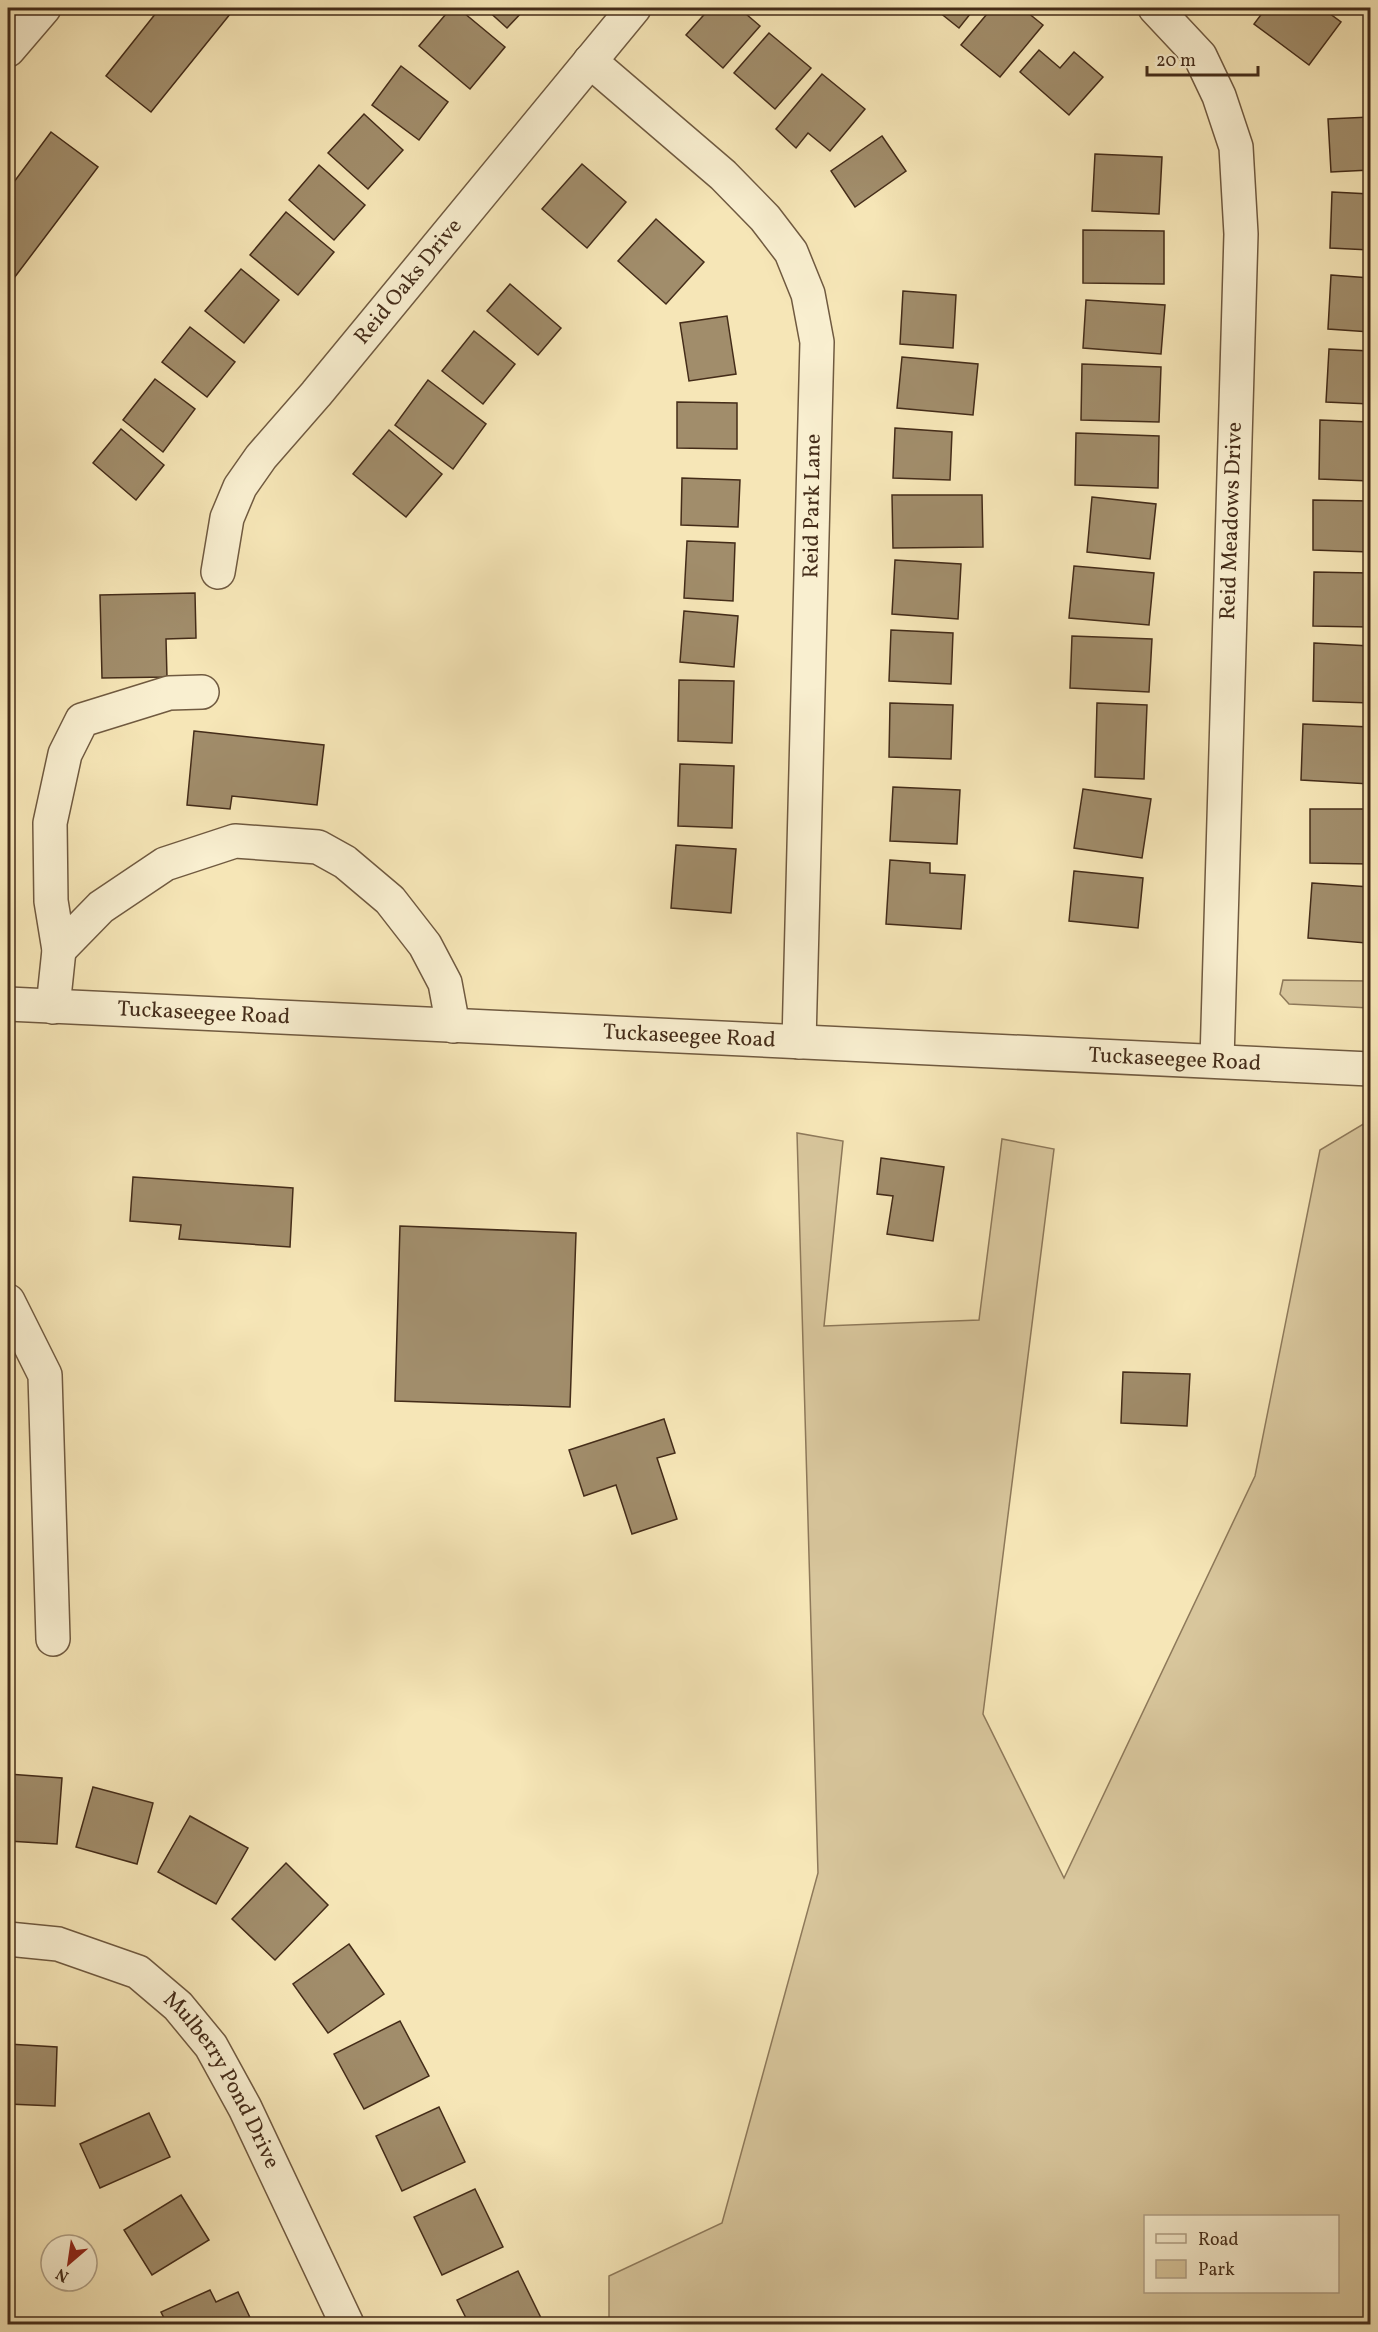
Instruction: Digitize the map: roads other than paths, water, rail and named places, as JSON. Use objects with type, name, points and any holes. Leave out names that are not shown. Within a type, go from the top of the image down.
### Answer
[{"type":"street","points":[[8,50],[44,8]]},
{"type":"street","name":"Reid Oaks Drive","points":[[218,572],[227,518],[240,487],[261,457],[316,394],[634,8]]},
{"type":"street","name":"Reid Meadows Drive","points":[[1155,8],[1200,56],[1220,96],[1236,147],[1241,234],[1217,1060]]},
{"type":"street","name":"Reid Park Lane","points":[[590,61],[723,175],[765,218],[791,252],[808,294],[817,342],[799,1041]]},
{"type":"street","points":[[54,1007],[58,950],[51,901],[50,824],[65,754],[82,720],[169,693],[202,692]]},
{"type":"street","points":[[58,950],[101,907],[165,864],[235,841],[318,847],[345,862],[390,900],[425,945],[445,983],[453,1026]]},
{"type":"street","name":"Tuckaseegee Road","points":[[8,1004],[1371,1069]]},
{"type":"street","points":[[8,1301],[45,1374],[53,1639]]},
{"type":"street","name":"Mulberry Pond Drive","points":[[8,1939],[58,1944],[138,1972],[178,2006],[212,2046],[245,2108],[347,2325]]}]
